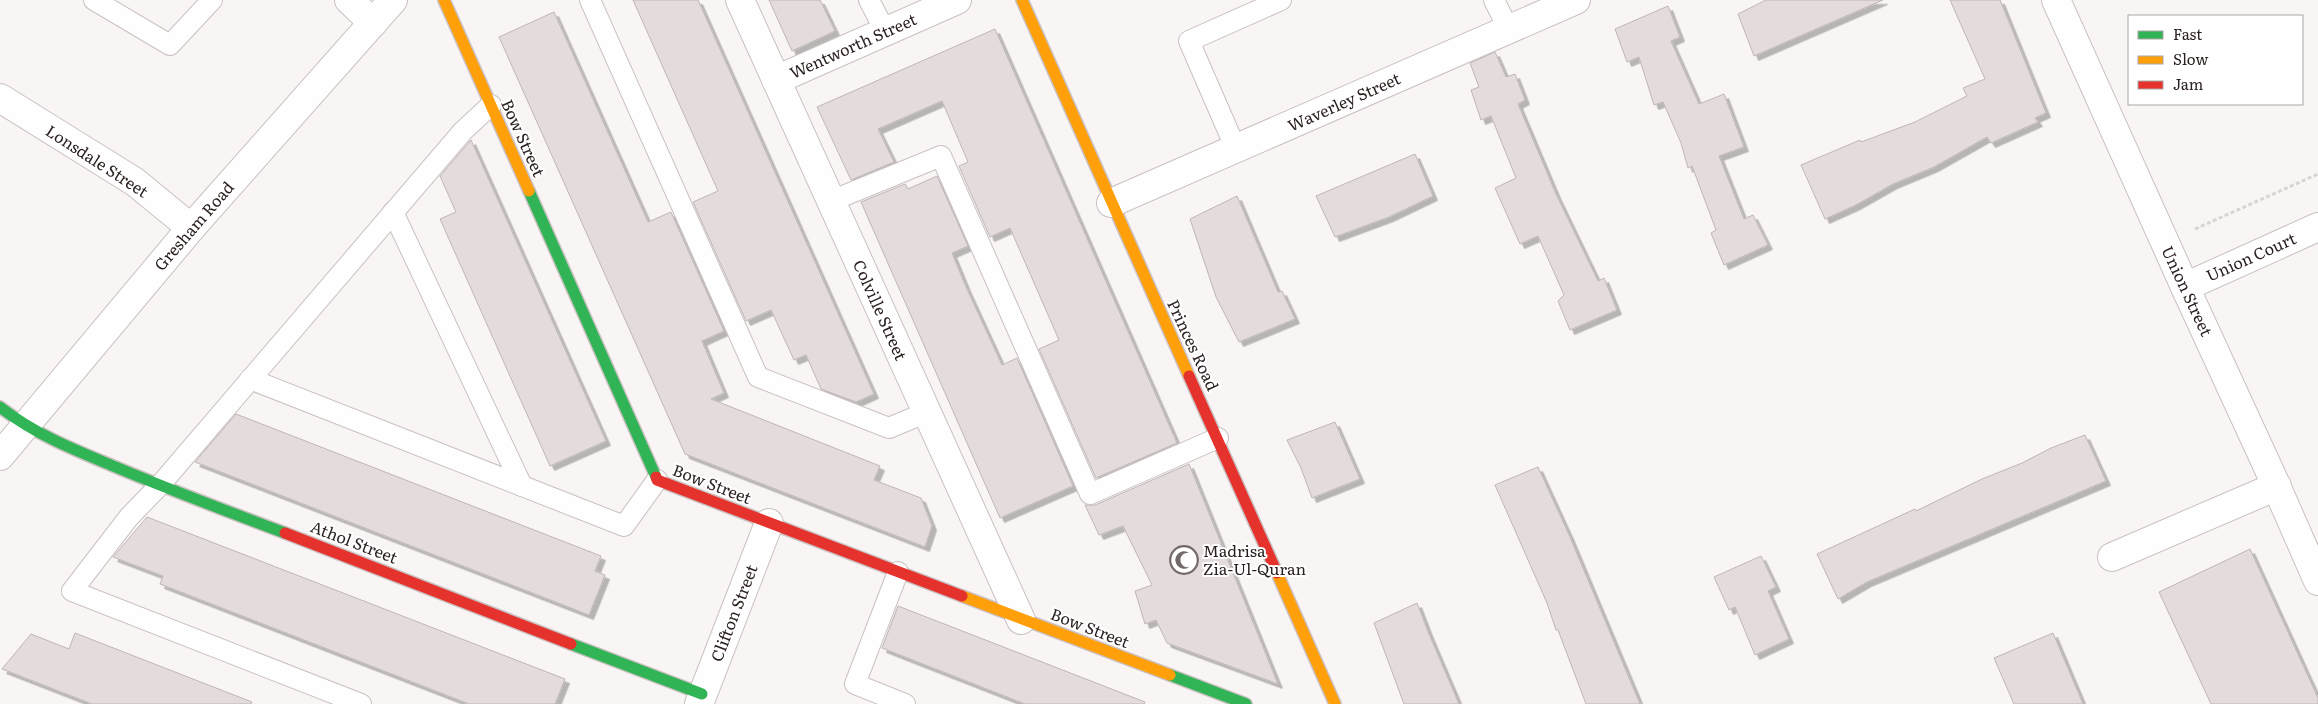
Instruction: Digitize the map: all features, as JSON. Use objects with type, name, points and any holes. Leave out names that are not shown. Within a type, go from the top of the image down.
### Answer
[{"type":"street","points":[[349,0],[373,23]]},
{"type":"street","name":"Gresham Road","points":[[0,456],[191,228],[393,0]]},
{"type":"street","name":"Bow Street","points":[[444,0],[657,480],[1246,704]]},
{"type":"street","name":"Colville Street","points":[[740,0],[1021,620]]},
{"type":"street","name":"Wentworth Street","points":[[776,80],[957,0]]},
{"type":"street","name":"Princes Road","points":[[1022,0],[1335,704]]},
{"type":"street","name":"Waverley Street","points":[[1111,203],[1576,0]]},
{"type":"street","name":"Union Street","points":[[2056,0],[2318,581]]},
{"type":"street","name":"Lonsdale Street","points":[[0,98],[135,182],[191,228]]},
{"type":"street","name":"Union Court","points":[[2185,287],[2318,227]]},
{"type":"street","name":"Athol Street","points":[[0,407],[25,426],[52,440],[160,485],[701,699]]},
{"type":"street","points":[[2112,557],[2276,486]]},
{"type":"street","name":"Clifton Street","points":[[701,699],[769,523]]},
{"type":"lane","points":[[94,0],[170,45],[212,0]]},
{"type":"lane","points":[[590,0],[758,377],[889,428],[927,412]]},
{"type":"lane","points":[[869,0],[885,31]]},
{"type":"lane","points":[[1236,149],[1189,41],[1281,0]]},
{"type":"lane","points":[[1494,0],[1509,30]]},
{"type":"lane","points":[[360,704],[72,591],[130,518],[393,212],[463,131],[491,106]]},
{"type":"lane","points":[[831,201],[941,156],[1090,494],[1218,438]]},
{"type":"lane","points":[[393,212],[522,486]]},
{"type":"lane","points":[[250,379],[624,526],[657,480]]},
{"type":"lane","points":[[898,572],[854,684],[905,704]]},
{"type":"path","points":[[2164,242],[2318,174]]},
{"type":"building","points":[[633,0],[698,0],[874,394],[856,402],[821,389],[806,355],[794,360],[771,310],[746,321],[693,202],[718,191]]},
{"type":"building","points":[[769,0],[820,0],[835,31],[792,51]]},
{"type":"building","points":[[1766,0],[1883,0],[1754,56],[1738,14]]},
{"type":"building","points":[[1950,0],[2000,0],[2046,113],[2035,118],[2038,122],[1991,143],[1987,137],[1934,167],[1893,184],[1856,205],[1825,219],[1801,165],[1860,140],[1861,142],[1915,122],[1967,96],[1963,88],[1985,79]]},
{"type":"building","points":[[1668,6],[1680,37],[1671,41],[1699,104],[1724,94],[1744,147],[1719,156],[1744,219],[1753,215],[1768,245],[1724,265],[1711,233],[1716,230],[1692,166],[1688,168],[1681,143],[1663,102],[1654,105],[1639,57],[1627,62],[1615,29]]},
{"type":"building","points":[[554,12],[648,222],[671,212],[724,331],[702,341],[724,393],[711,399],[880,466],[874,480],[921,498],[932,526],[925,547],[685,454],[499,37]]},
{"type":"building","points":[[995,29],[1177,443],[1096,478],[1039,349],[1059,340],[1010,228],[990,237],[959,166],[968,162],[942,101],[878,129],[894,162],[851,180],[817,107]]},
{"type":"building","points":[[1495,52],[1506,77],[1515,74],[1525,100],[1518,104],[1556,194],[1598,281],[1604,278],[1617,310],[1570,330],[1558,301],[1564,295],[1538,236],[1520,244],[1495,188],[1516,178],[1491,116],[1481,120],[1471,90],[1479,87],[1470,63]]},
{"type":"building","points":[[471,140],[606,441],[550,466],[440,219],[456,212],[440,176]]},
{"type":"building","points":[[1415,154],[1433,196],[1389,217],[1335,237],[1316,196]]},
{"type":"building","points":[[937,176],[968,246],[952,253],[966,287],[1002,365],[1017,358],[1073,486],[1000,518],[861,202],[905,184],[908,189]]},
{"type":"building","points":[[1237,196],[1278,292],[1282,291],[1295,319],[1239,342],[1216,297],[1190,219]]},
{"type":"building","points":[[236,414],[601,556],[595,571],[605,575],[589,615],[195,462]]},
{"type":"building","points":[[1335,422],[1360,479],[1312,498],[1301,468],[1287,440]]},
{"type":"building","points":[[2085,435],[2106,481],[1867,582],[1838,599],[1817,554],[1915,509],[1916,511],[1982,479],[2022,463],[2051,448]]},
{"type":"building","name":"Madrisa Zia-Ul-Quran","points":[[1189,464],[1278,684],[1167,643],[1156,620],[1145,624],[1135,591],[1152,585],[1123,526],[1099,535],[1085,505],[1095,505]]},
{"type":"building","points":[[1538,467],[1570,537],[1640,704],[1586,704],[1547,603],[1495,485]]},
{"type":"building","points":[[147,517],[565,679],[555,704],[469,704],[160,584],[163,576],[113,557]]},
{"type":"building","points":[[2250,549],[2318,698],[2318,704],[2211,704],[2159,592]]},
{"type":"building","points":[[1761,556],[1776,587],[1768,591],[1789,639],[1755,655],[1735,607],[1729,610],[1714,577]]},
{"type":"building","points":[[1417,603],[1459,704],[1404,704],[1374,623]]},
{"type":"building","points":[[898,606],[1145,702],[1144,704],[1025,704],[882,648]]},
{"type":"building","points":[[75,633],[252,702],[251,704],[92,704],[2,669],[31,634],[69,649]]},
{"type":"building","points":[[2053,633],[2083,704],[2014,704],[1994,658]]},
{"type":"traffic: fast","points":[[529,191],[656,477]]},
{"type":"traffic: fast","points":[[0,407],[28,426],[72,448],[159,485],[285,533]]},
{"type":"traffic: fast","points":[[571,644],[702,694]]},
{"type":"traffic: fast","points":[[1170,675],[1246,704]]},
{"type":"traffic: slow","points":[[444,0],[529,191]]},
{"type":"traffic: slow","points":[[1022,0],[1189,376]]},
{"type":"traffic: slow","points":[[1277,573],[1335,704]]},
{"type":"traffic: slow","points":[[962,596],[1170,675]]},
{"type":"traffic: jam","points":[[1189,376],[1277,573]]},
{"type":"traffic: jam","points":[[656,477],[657,480],[962,596]]},
{"type":"traffic: jam","points":[[285,533],[571,644]]},
{"type":"place","name":"Madrisa Zia-Ul-Quran","points":[[1184,560]]}]
